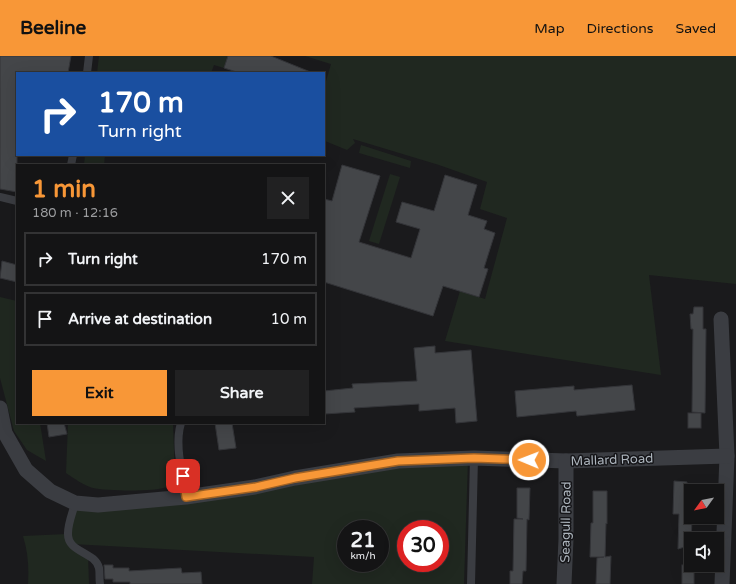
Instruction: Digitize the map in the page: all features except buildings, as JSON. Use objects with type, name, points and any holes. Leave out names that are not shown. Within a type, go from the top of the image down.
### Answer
[{"type":"street","points":[[721,319],[727,456],[722,584]]},
{"type":"street","name":"Mallard Road","points":[[0,408],[5,433],[26,470],[50,491],[76,503],[98,504],[186,497],[256,487],[295,478],[398,461],[474,458],[566,461],[727,456]]},
{"type":"street","name":"Seagull Road","points":[[564,584],[566,539],[566,461]]},
{"type":"lane","points":[[87,72],[89,56]]},
{"type":"lane","points":[[0,198],[16,201]]},
{"type":"lane","points":[[181,424],[178,431],[179,454],[186,497]]},
{"type":"lane","points":[[471,584],[474,458]]},
{"type":"lane","points":[[76,503],[68,534],[69,541],[73,547],[88,555],[95,561],[99,568],[100,584]]},
{"type":"shaded area","points":[[99,56],[228,56],[224,68],[214,65],[211,72],[97,72]]},
{"type":"shaded area","points":[[305,56],[736,56],[736,284],[649,275],[661,375],[445,341],[460,291],[485,299],[507,218],[480,209],[487,182],[439,165],[353,139],[355,143],[347,150],[325,141],[325,85],[331,64]]},
{"type":"shaded area","points":[[361,145],[411,161],[410,168],[359,153]]},
{"type":"shaded area","points":[[85,156],[105,156],[104,164],[84,164]]},
{"type":"shaded area","points":[[390,174],[400,177],[379,244],[369,241]]},
{"type":"shaded area","points":[[0,297],[16,301],[16,424],[40,424],[46,461],[27,450],[14,431],[0,378]]},
{"type":"shaded area","points":[[68,424],[173,424],[175,478],[167,487],[152,490],[99,489],[82,484],[66,473]]},
{"type":"shaded area","points":[[468,459],[464,584],[312,584],[314,557],[72,544],[88,555],[89,584],[28,584],[28,560],[23,536],[67,534],[75,503]]},
{"type":"route","points":[[183,476],[186,497],[256,487],[295,478],[398,461],[474,458],[529,460]]}]
